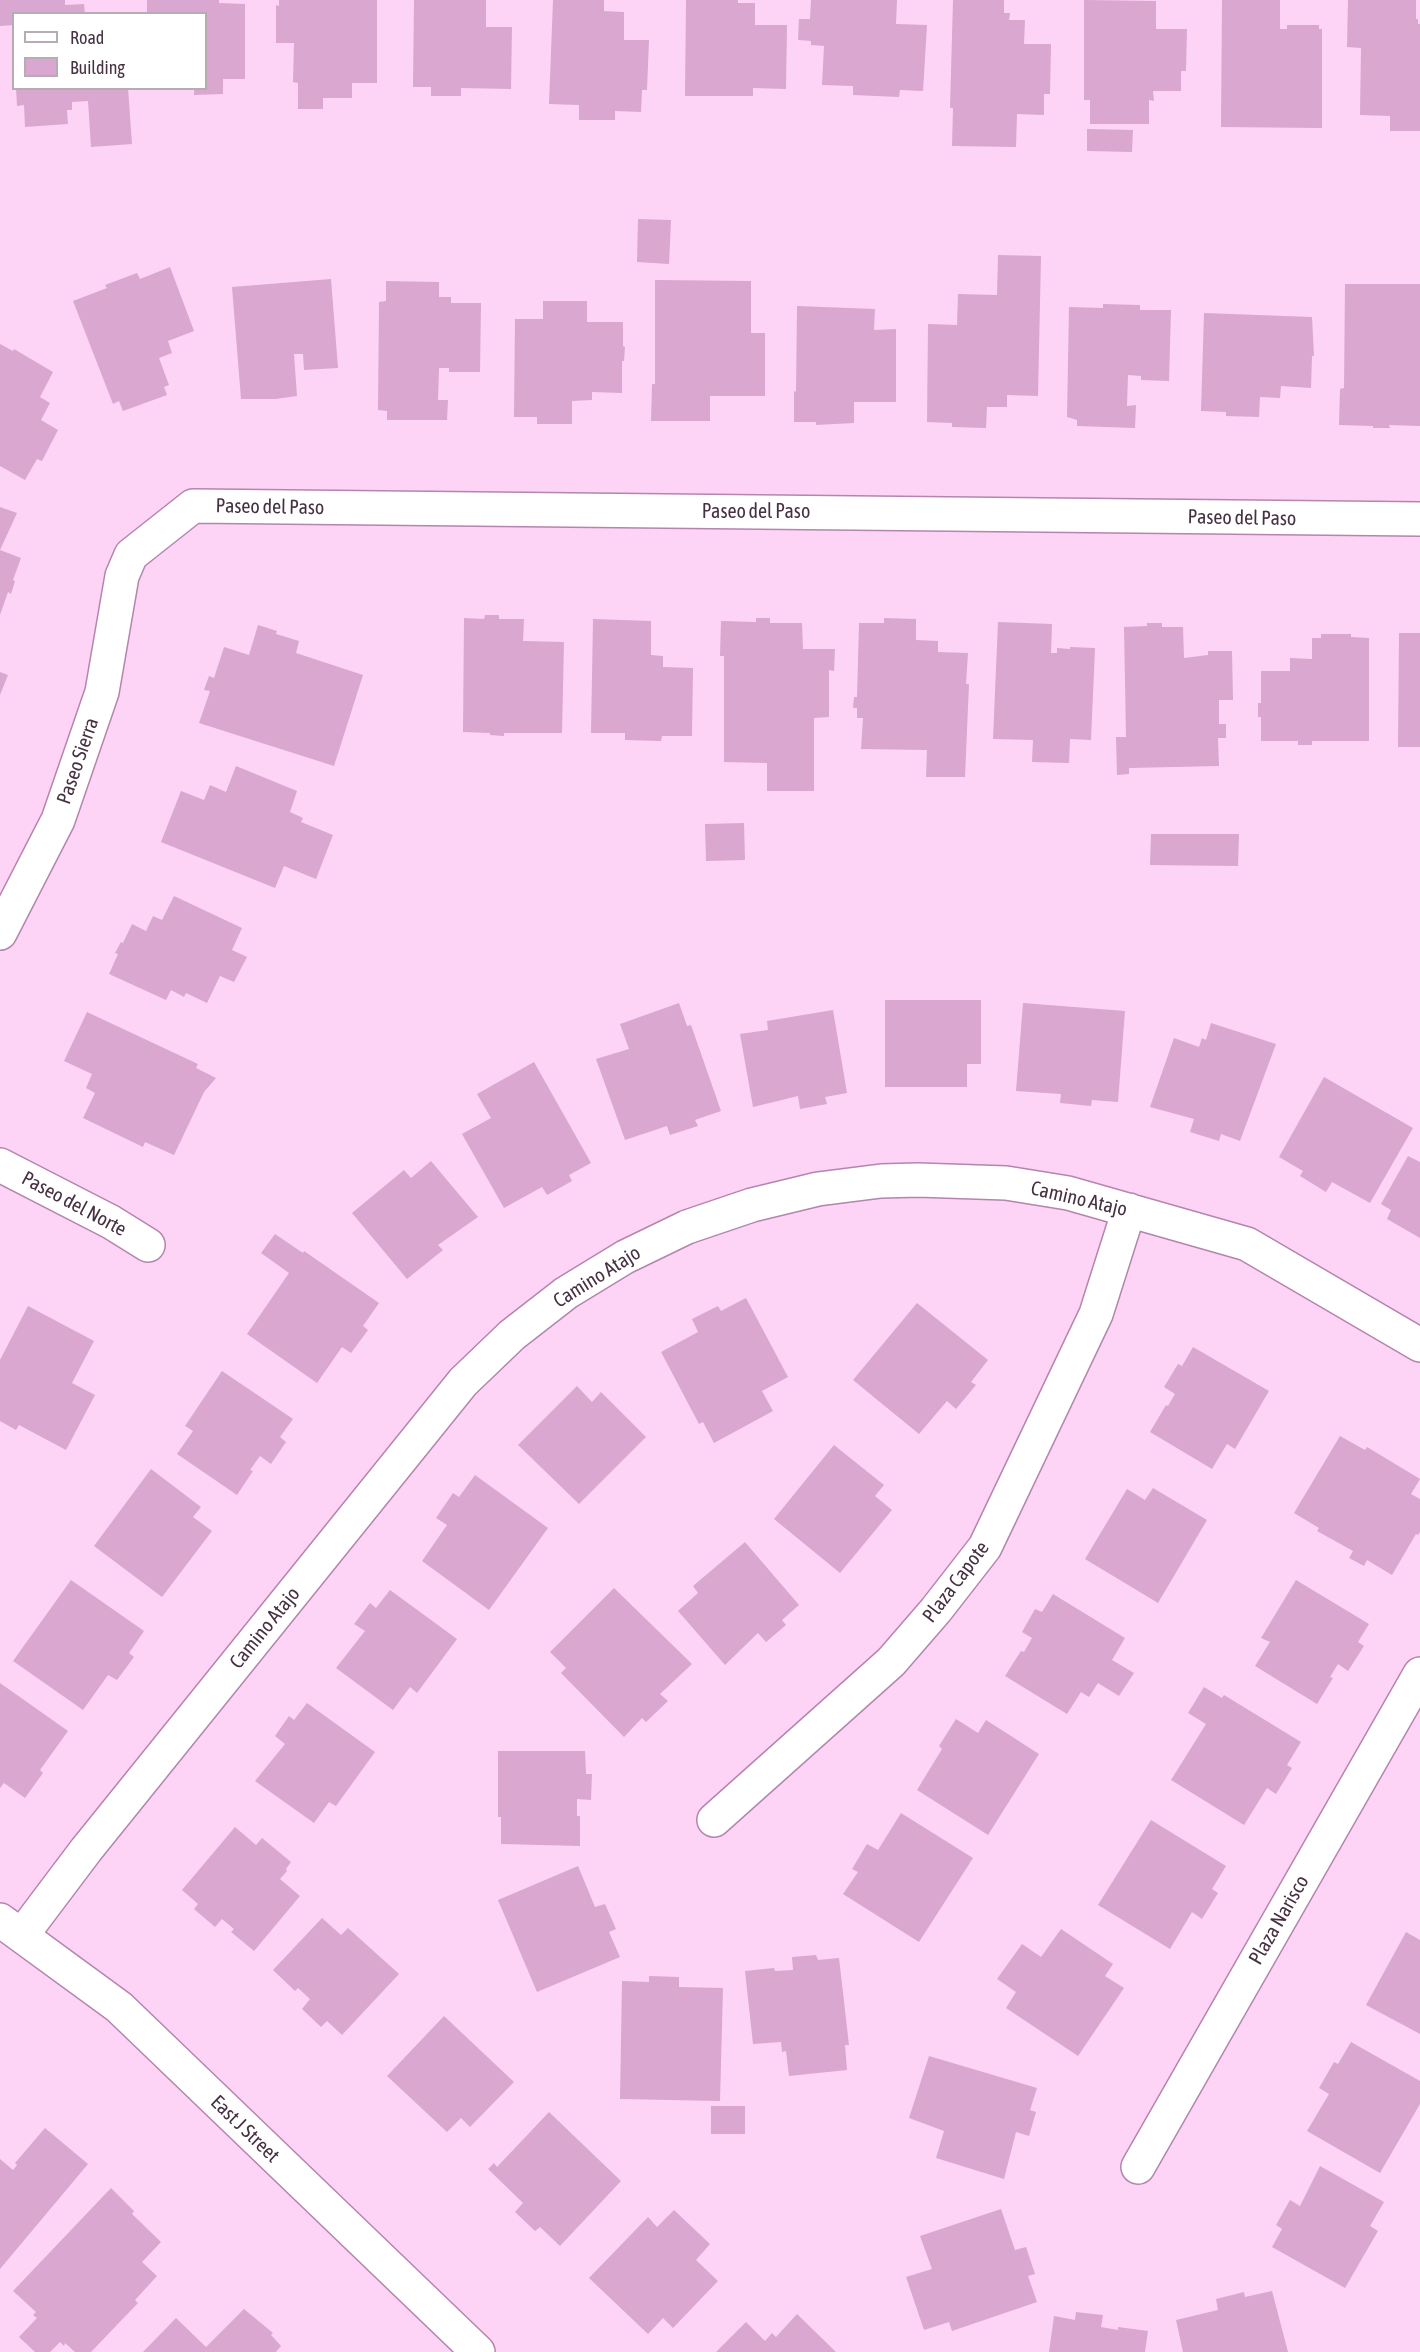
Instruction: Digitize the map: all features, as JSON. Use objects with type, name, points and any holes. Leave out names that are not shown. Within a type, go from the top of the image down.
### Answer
[{"type":"street","name":"Paseo del Paso","points":[[122,576],[131,555],[193,506],[1420,519]]},
{"type":"street","name":"Paseo Sierra","points":[[0,933],[58,820],[102,692],[122,576]]},
{"type":"street","name":"Paseo del Norte","points":[[0,1165],[111,1222],[148,1245]]},
{"type":"street","name":"Camino Atajo","points":[[11,1928],[86,1850],[463,1382],[512,1335],[566,1293],[625,1257],[687,1227],[752,1205],[818,1189],[881,1182],[918,1180],[996,1182],[1068,1193],[1247,1244],[1420,1345]]},
{"type":"street","name":"Plaza Capote","points":[[714,1820],[891,1662],[986,1547],[1096,1314],[1129,1210]]},
{"type":"street","name":"Plaza Narisco","points":[[1138,2167],[1420,1674]]},
{"type":"street","name":"East J Street","points":[[11,1928],[119,2007],[478,2352]]},
{"type":"building","points":[[0,0],[65,0],[65,5],[84,4],[85,12],[12,12],[12,25],[0,26]]},
{"type":"building","points":[[147,0],[219,0],[219,3],[245,4],[245,79],[223,79],[223,94],[194,95],[194,90],[207,90],[207,12],[147,12]]},
{"type":"building","points":[[279,0],[377,0],[377,83],[352,83],[352,98],[323,98],[323,109],[298,109],[298,83],[293,82],[294,43],[276,43],[276,5],[279,6]]},
{"type":"building","points":[[414,0],[486,0],[486,27],[512,27],[511,89],[461,88],[461,96],[431,96],[431,87],[413,87]]},
{"type":"building","points":[[553,0],[604,0],[604,11],[624,12],[624,40],[649,40],[647,90],[642,90],[641,112],[615,111],[615,120],[579,120],[579,105],[549,104]]},
{"type":"building","points":[[686,0],[738,0],[738,3],[755,3],[755,25],[787,25],[786,89],[753,88],[753,96],[685,96]]},
{"type":"building","points":[[811,0],[897,0],[896,24],[927,25],[923,91],[900,90],[899,97],[853,95],[853,86],[822,85],[824,46],[811,45],[811,41],[798,40],[799,19],[810,19]]},
{"type":"building","points":[[953,0],[1004,0],[1004,13],[1010,13],[1009,20],[1025,20],[1024,44],[1051,44],[1050,94],[1044,94],[1044,115],[1017,114],[1016,147],[952,146],[953,108],[950,108]]},
{"type":"building","points":[[1084,0],[1156,1],[1156,29],[1187,29],[1186,71],[1181,71],[1181,91],[1153,91],[1154,101],[1149,100],[1149,124],[1090,124],[1090,100],[1084,100]]},
{"type":"building","points":[[1222,0],[1280,0],[1280,29],[1287,29],[1287,25],[1319,25],[1319,29],[1322,29],[1322,128],[1221,127]]},
{"type":"building","points":[[1348,0],[1416,0],[1416,19],[1420,24],[1420,131],[1390,131],[1390,116],[1360,115],[1361,48],[1347,47]]},
{"type":"building","points":[[16,90],[128,90],[132,144],[91,147],[88,101],[72,102],[72,110],[67,110],[68,124],[25,127],[24,105],[17,106]]},
{"type":"building","points":[[1087,129],[1133,130],[1132,152],[1087,151]]},
{"type":"building","points":[[638,219],[671,220],[669,264],[637,262]]},
{"type":"building","points":[[998,255],[1041,256],[1038,396],[1007,395],[1007,407],[987,407],[986,428],[952,427],[952,423],[927,422],[928,324],[957,325],[958,294],[997,295]]},
{"type":"building","points":[[170,267],[194,331],[168,341],[172,353],[159,358],[169,385],[164,387],[167,395],[123,411],[119,401],[113,404],[73,301],[107,288],[105,285],[137,273],[140,279]]},
{"type":"building","points":[[331,279],[338,368],[304,370],[303,354],[294,354],[297,396],[276,399],[241,399],[232,287]]},
{"type":"building","points":[[655,280],[751,281],[751,333],[765,333],[765,396],[710,396],[710,421],[651,421],[652,384],[655,384]]},
{"type":"building","points":[[386,281],[439,282],[439,297],[451,297],[451,303],[481,303],[480,372],[449,372],[449,368],[439,368],[438,400],[448,400],[447,420],[387,420],[387,411],[378,410],[379,302],[386,301]]},
{"type":"building","points":[[1345,284],[1420,284],[1420,426],[1389,425],[1390,428],[1373,428],[1373,426],[1339,425],[1340,389],[1344,388]]},
{"type":"building","points":[[543,301],[587,301],[587,322],[623,322],[623,346],[625,347],[624,361],[622,361],[622,393],[592,392],[592,400],[572,401],[572,424],[537,424],[537,417],[514,417],[515,319],[543,319]]},
{"type":"building","points":[[1103,304],[1140,305],[1140,310],[1171,310],[1169,381],[1141,380],[1141,376],[1128,375],[1127,406],[1136,405],[1135,428],[1077,426],[1077,420],[1067,417],[1069,307],[1103,308]]},
{"type":"building","points":[[797,306],[875,309],[874,330],[896,329],[896,402],[854,402],[854,423],[816,425],[816,422],[794,422]]},
{"type":"building","points":[[1204,313],[1312,317],[1314,356],[1312,356],[1311,388],[1281,386],[1280,398],[1260,397],[1259,417],[1226,416],[1226,412],[1201,411]]},
{"type":"building","points":[[0,344],[13,351],[14,349],[53,372],[40,397],[50,403],[41,420],[58,430],[42,461],[37,459],[25,480],[0,466]]},
{"type":"building","points":[[0,507],[17,513],[0,550]]},
{"type":"building","points":[[0,550],[21,558],[13,580],[15,581],[11,594],[8,592],[0,615]]},
{"type":"building","points":[[485,615],[499,615],[499,619],[524,619],[523,641],[564,642],[562,733],[504,733],[504,736],[463,732],[464,618],[484,619]]},
{"type":"building","points":[[756,618],[770,618],[770,623],[802,623],[803,649],[835,649],[834,671],[829,670],[829,717],[814,718],[814,791],[767,791],[767,763],[724,762],[724,656],[720,656],[721,621],[756,622]]},
{"type":"building","points":[[884,618],[916,619],[916,640],[938,641],[938,652],[968,653],[965,777],[926,777],[927,750],[861,749],[863,718],[857,718],[857,708],[853,708],[854,697],[857,697],[859,623],[884,623]]},
{"type":"building","points":[[593,619],[651,621],[651,655],[663,656],[663,667],[693,668],[692,736],[662,736],[661,741],[625,740],[625,733],[591,733]]},
{"type":"building","points":[[998,622],[1052,624],[1051,653],[1057,653],[1057,648],[1095,648],[1091,740],[1070,739],[1069,763],[1032,762],[1033,740],[993,739]]},
{"type":"building","points":[[1147,623],[1162,623],[1162,627],[1183,627],[1184,658],[1208,655],[1208,651],[1232,651],[1233,700],[1219,700],[1219,724],[1226,724],[1226,738],[1218,738],[1219,766],[1129,768],[1129,774],[1117,775],[1116,737],[1126,737],[1124,627],[1147,626]]},
{"type":"building","points":[[258,625],[277,631],[276,634],[299,641],[296,653],[363,675],[334,766],[199,723],[210,691],[204,690],[209,676],[214,678],[224,647],[249,655]]},
{"type":"building","points":[[1399,633],[1420,633],[1420,747],[1398,747]]},
{"type":"building","points":[[1321,634],[1351,634],[1351,637],[1369,638],[1369,741],[1312,741],[1312,745],[1298,745],[1298,741],[1261,741],[1261,717],[1258,717],[1258,703],[1261,703],[1261,671],[1290,671],[1290,658],[1312,659],[1312,638],[1321,638]]},
{"type":"building","points":[[0,672],[8,675],[0,695]]},
{"type":"building","points":[[236,766],[297,791],[290,812],[303,818],[301,822],[333,835],[316,879],[284,866],[275,888],[161,842],[181,791],[204,800],[210,785],[226,792]]},
{"type":"building","points":[[744,823],[745,860],[706,861],[705,824]]},
{"type":"building","points":[[1151,834],[1239,834],[1238,866],[1150,865]]},
{"type":"building","points":[[174,896],[242,928],[232,950],[247,957],[234,982],[220,976],[207,1003],[186,993],[184,997],[171,990],[166,1000],[109,974],[118,954],[115,953],[121,942],[123,943],[132,924],[146,931],[153,916],[162,920]]},
{"type":"building","points":[[885,1000],[981,1000],[981,1064],[967,1064],[967,1087],[885,1087]]},
{"type":"building","points":[[679,1003],[687,1026],[691,1025],[721,1111],[695,1120],[698,1126],[670,1135],[667,1126],[625,1140],[596,1059],[629,1049],[620,1024]]},
{"type":"building","points":[[1023,1003],[1125,1011],[1118,1102],[1092,1100],[1091,1106],[1060,1103],[1061,1094],[1016,1091]]},
{"type":"building","points":[[833,1010],[847,1093],[825,1097],[827,1104],[800,1109],[798,1096],[753,1107],[740,1034],[768,1030],[767,1021]]},
{"type":"building","points":[[87,1012],[198,1064],[196,1068],[216,1078],[204,1092],[174,1155],[145,1142],[143,1147],[83,1118],[95,1093],[86,1088],[92,1074],[64,1061]]},
{"type":"building","points":[[1211,1023],[1276,1044],[1240,1141],[1221,1134],[1219,1141],[1190,1132],[1194,1119],[1150,1107],[1174,1038],[1199,1047],[1202,1038],[1206,1040]]},
{"type":"building","points":[[534,1062],[591,1163],[569,1175],[572,1181],[547,1195],[542,1187],[504,1208],[462,1134],[491,1118],[477,1094]]},
{"type":"building","points":[[1324,1077],[1413,1128],[1370,1203],[1332,1182],[1326,1192],[1300,1176],[1303,1171],[1279,1157]]},
{"type":"building","points":[[1408,1156],[1420,1162],[1420,1238],[1387,1219],[1391,1210],[1381,1204]]},
{"type":"building","points":[[431,1161],[478,1217],[438,1245],[443,1250],[407,1279],[352,1213],[404,1170],[411,1178]]},
{"type":"building","points":[[275,1234],[303,1253],[304,1251],[379,1303],[363,1326],[368,1330],[351,1353],[342,1347],[317,1383],[247,1334],[289,1273],[261,1253]]},
{"type":"building","points":[[746,1298],[788,1377],[762,1391],[773,1411],[714,1443],[703,1422],[699,1424],[661,1352],[698,1332],[692,1319],[718,1306],[721,1311]]},
{"type":"building","points":[[917,1303],[988,1360],[971,1382],[976,1385],[956,1409],[947,1401],[919,1434],[853,1380]]},
{"type":"building","points":[[28,1306],[94,1341],[72,1383],[95,1395],[66,1450],[19,1425],[16,1430],[0,1421],[0,1360]]},
{"type":"building","points":[[1193,1347],[1269,1391],[1235,1449],[1227,1444],[1212,1469],[1150,1432],[1175,1394],[1164,1387],[1178,1364],[1182,1366]]},
{"type":"building","points":[[222,1371],[293,1419],[280,1437],[286,1442],[271,1464],[260,1456],[237,1495],[177,1454],[193,1431],[185,1426]]},
{"type":"building","points":[[577,1386],[592,1402],[601,1392],[646,1437],[579,1504],[518,1445]]},
{"type":"building","points":[[1340,1436],[1365,1450],[1367,1447],[1420,1479],[1411,1494],[1420,1499],[1420,1532],[1416,1534],[1392,1575],[1367,1560],[1364,1566],[1349,1558],[1353,1551],[1317,1531],[1319,1528],[1294,1513]]},
{"type":"building","points":[[834,1445],[884,1485],[875,1496],[892,1510],[840,1573],[774,1519]]},
{"type":"building","points":[[151,1469],[201,1507],[193,1517],[212,1531],[162,1597],[94,1546]]},
{"type":"building","points":[[475,1475],[548,1528],[489,1610],[422,1561],[447,1525],[436,1518],[453,1493],[459,1497]]},
{"type":"building","points":[[1153,1488],[1207,1520],[1158,1603],[1085,1559],[1127,1489],[1145,1500]]},
{"type":"building","points":[[745,1542],[799,1605],[782,1620],[786,1625],[766,1642],[758,1633],[725,1665],[678,1611],[698,1593],[693,1586]]},
{"type":"building","points":[[71,1580],[144,1631],[129,1653],[134,1657],[117,1680],[108,1675],[83,1710],[13,1661]]},
{"type":"building","points":[[1296,1580],[1369,1624],[1358,1642],[1364,1646],[1348,1671],[1338,1664],[1330,1677],[1333,1678],[1317,1704],[1255,1666],[1270,1642],[1261,1638]]},
{"type":"building","points":[[614,1588],[692,1664],[660,1694],[668,1701],[646,1722],[642,1718],[624,1737],[561,1673],[566,1668],[550,1652]]},
{"type":"building","points":[[390,1590],[457,1639],[417,1693],[410,1687],[393,1710],[336,1668],[365,1631],[354,1624],[370,1603],[376,1608]]},
{"type":"building","points":[[1053,1594],[1125,1638],[1112,1660],[1134,1673],[1119,1696],[1098,1683],[1089,1697],[1081,1692],[1067,1714],[1005,1676],[1032,1638],[1022,1632],[1035,1609],[1042,1612]]},
{"type":"building","points":[[0,1683],[68,1731],[40,1770],[43,1773],[25,1798],[4,1783],[0,1788]]},
{"type":"building","points":[[1204,1687],[1222,1698],[1224,1695],[1301,1742],[1287,1765],[1292,1768],[1276,1794],[1267,1788],[1244,1825],[1171,1780],[1206,1724],[1188,1713]]},
{"type":"building","points":[[307,1703],[375,1752],[336,1806],[329,1802],[314,1823],[255,1781],[285,1744],[275,1736],[289,1716],[294,1720]]},
{"type":"building","points":[[956,1719],[978,1733],[986,1720],[1039,1754],[988,1835],[917,1790],[942,1749],[939,1746]]},
{"type":"building","points":[[498,1751],[585,1751],[586,1774],[592,1774],[591,1800],[577,1799],[577,1816],[580,1816],[580,1846],[501,1844],[501,1817],[498,1817]]},
{"type":"building","points":[[901,1813],[973,1858],[919,1942],[843,1894],[858,1872],[852,1869],[867,1844],[878,1850]]},
{"type":"building","points":[[1151,1820],[1226,1866],[1212,1889],[1218,1893],[1202,1919],[1192,1912],[1170,1949],[1098,1905]]},
{"type":"building","points":[[235,1827],[256,1845],[262,1838],[291,1862],[280,1879],[300,1896],[254,1951],[231,1932],[234,1929],[222,1919],[215,1927],[194,1909],[198,1904],[182,1890]]},
{"type":"building","points":[[578,1866],[595,1907],[605,1904],[616,1929],[609,1932],[620,1957],[537,1992],[498,1900]]},
{"type":"building","points":[[322,1918],[341,1935],[348,1928],[399,1974],[342,2035],[327,2021],[321,2027],[302,2009],[310,1999],[298,1988],[295,1991],[273,1970]]},
{"type":"building","points":[[1061,1929],[1113,1964],[1105,1976],[1124,1988],[1078,2056],[1006,2008],[1016,1992],[997,1979],[1022,1944],[1041,1957]]},
{"type":"building","points":[[1406,1932],[1420,1940],[1420,2034],[1366,2005]]},
{"type":"building","points":[[816,1955],[818,1960],[839,1958],[849,2045],[845,2045],[847,2070],[789,2076],[786,2051],[782,2052],[781,2042],[753,2044],[745,1971],[774,1968],[775,1971],[793,1970],[792,1957]]},
{"type":"building","points":[[649,1976],[679,1977],[679,1987],[723,1988],[720,2101],[620,2099],[622,1981],[649,1982]]},
{"type":"building","points":[[444,2016],[514,2082],[470,2127],[461,2118],[447,2132],[387,2076]]},
{"type":"building","points":[[1351,2042],[1420,2081],[1420,2104],[1380,2173],[1307,2131],[1329,2094],[1319,2088],[1334,2062],[1338,2064]]},
{"type":"building","points":[[929,2056],[1037,2088],[1030,2110],[1036,2112],[1029,2136],[1016,2132],[1004,2179],[936,2158],[944,2131],[909,2118]]},
{"type":"building","points":[[711,2106],[745,2106],[745,2134],[711,2134]]},
{"type":"building","points":[[549,2112],[621,2181],[560,2246],[540,2227],[535,2231],[515,2212],[523,2203],[488,2169],[494,2163],[497,2167]]},
{"type":"building","points":[[45,2128],[88,2164],[0,2269],[0,2159],[13,2170],[17,2165],[15,2163]]},
{"type":"building","points":[[1320,2166],[1384,2202],[1370,2226],[1378,2231],[1345,2288],[1272,2247],[1282,2229],[1276,2225],[1290,2200],[1300,2206]]},
{"type":"building","points":[[111,2188],[134,2211],[132,2214],[161,2242],[142,2262],[157,2276],[135,2300],[138,2303],[91,2352],[75,2352],[65,2343],[64,2346],[60,2342],[50,2352],[35,2352],[19,2337],[37,2318],[33,2315],[36,2312],[13,2291]]},
{"type":"building","points":[[1001,2209],[1015,2250],[1026,2247],[1035,2274],[1028,2276],[1037,2302],[952,2331],[949,2322],[924,2330],[906,2277],[932,2269],[920,2236]]},
{"type":"building","points":[[674,2210],[710,2244],[696,2260],[718,2281],[673,2328],[663,2318],[648,2334],[589,2278],[648,2217],[657,2227]]},
{"type":"building","points":[[1272,2291],[1288,2352],[1183,2352],[1176,2320],[1218,2310],[1216,2299],[1244,2292],[1245,2297]]},
{"type":"building","points":[[244,2309],[273,2333],[271,2335],[281,2346],[276,2352],[143,2352],[176,2318],[206,2347]]},
{"type":"building","points":[[1076,2312],[1103,2315],[1101,2327],[1148,2331],[1145,2352],[1049,2352],[1054,2316],[1075,2320]]},
{"type":"building","points":[[797,2314],[836,2352],[716,2352],[746,2322],[765,2341],[772,2333],[776,2337]]}]
